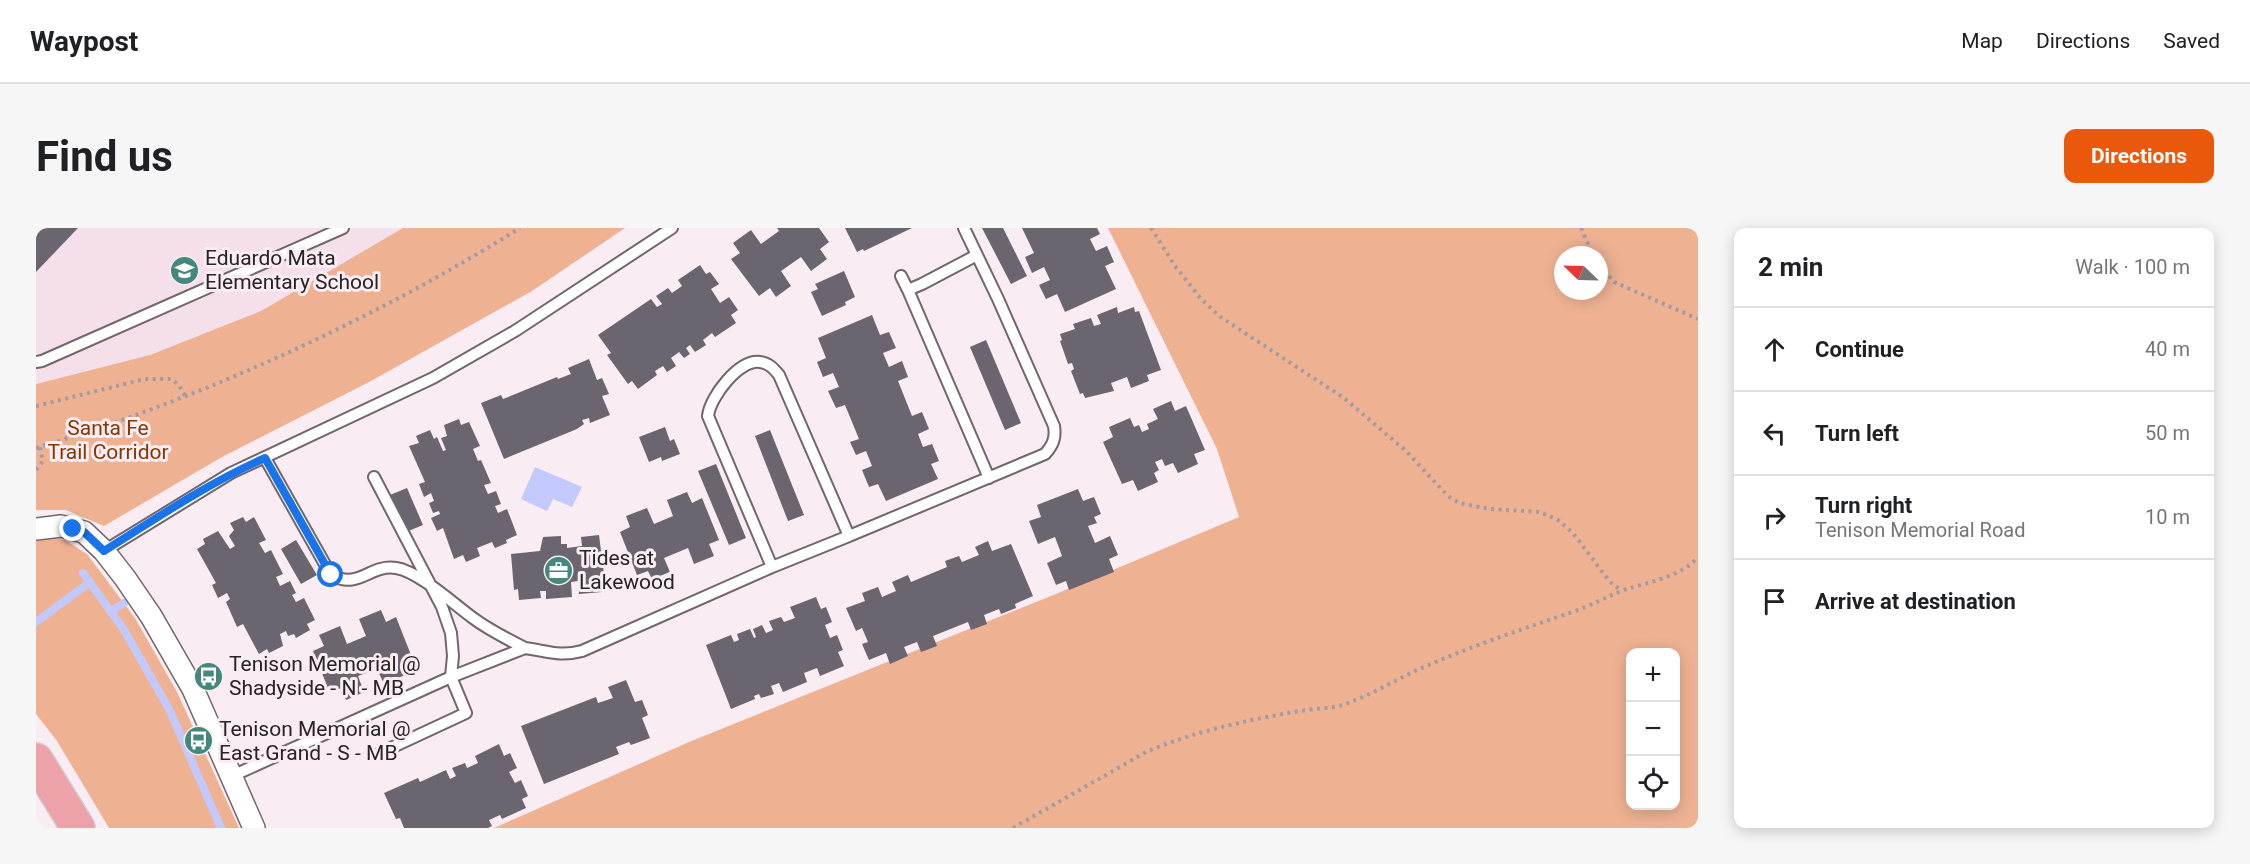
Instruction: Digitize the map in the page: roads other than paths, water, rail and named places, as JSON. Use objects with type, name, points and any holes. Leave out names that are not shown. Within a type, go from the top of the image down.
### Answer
[{"type":"main road","points":[[36,760],[78,828]]},
{"type":"street","points":[[36,529],[61,526],[84,532],[104,551],[151,616],[192,688],[254,828]]},
{"type":"lane","points":[[36,362],[343,228]]},
{"type":"lane","points":[[104,551],[231,473],[433,378],[515,331],[672,228]]},
{"type":"lane","points":[[265,458],[331,575],[352,581],[366,574],[396,568],[408,572],[476,620],[525,648],[558,655],[569,655],[582,651],[772,567],[1045,454],[1052,447],[1056,435],[1050,415],[964,228]]},
{"type":"lane","points":[[908,290],[977,255]]},
{"type":"lane","points":[[901,276],[989,478]]},
{"type":"lane","points":[[772,567],[708,416],[709,404],[718,391],[732,376],[750,363],[761,362],[772,366],[779,375],[849,536]]},
{"type":"lane","points":[[374,477],[428,585],[442,608],[451,633],[453,656],[451,677],[466,713],[380,753]]},
{"type":"lane","points":[[232,776],[451,677],[525,648]]},
{"type":"water","points":[[535,467],[582,487],[572,507],[553,499],[547,511],[521,499]]},
{"type":"waterway","points":[[83,573],[124,630],[169,709],[221,828]]},
{"type":"waterway","points":[[36,622],[90,582]]},
{"type":"waterway","points":[[111,611],[124,603]]},
{"type":"waterway","points":[[188,750],[202,744]]},
{"type":"place","name":"Eduardo Mata Elementary School","points":[[184,270]]},
{"type":"place","name":"Tides at Lakewood","points":[[558,570]]},
{"type":"place","name":"Tenison Memorial @ Shadyside - N - MB","points":[[208,676]]},
{"type":"place","name":"Tenison Memorial @ East Grand - S - MB","points":[[198,741]]},
{"type":"park label","name":"Santa Fe Trail Corridor","points":[[108,440]]}]
